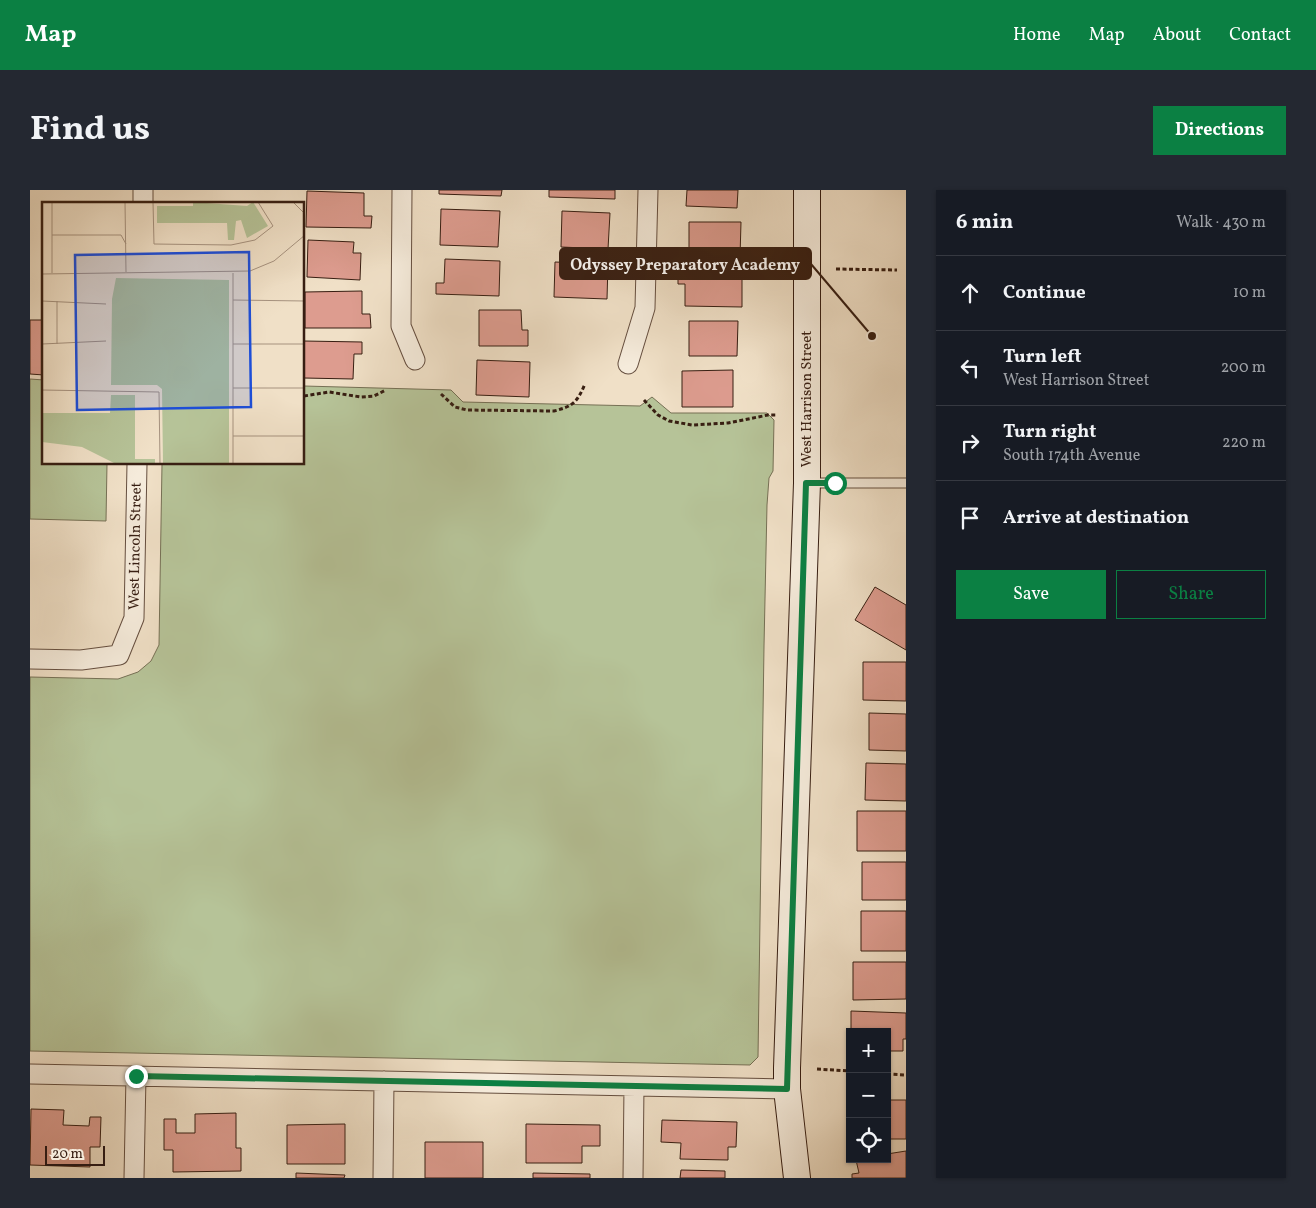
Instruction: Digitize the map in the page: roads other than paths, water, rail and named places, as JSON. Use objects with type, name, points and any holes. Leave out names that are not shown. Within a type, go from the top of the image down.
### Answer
[{"type":"street","points":[[402,190],[401,326],[415,360]]},
{"type":"street","points":[[628,364],[645,308],[648,190]]},
{"type":"street","name":"West Harrison Street","points":[[797,1178],[787,1089],[806,483],[807,190]]},
{"type":"street","name":"West Lincoln Street","points":[[30,659],[81,660],[119,655],[134,618],[137,465]]},
{"type":"street","points":[[30,1074],[787,1089]]},
{"type":"street","points":[[134,1178],[136,1076]]},
{"type":"street","points":[[383,1178],[384,1081]]},
{"type":"street","points":[[633,1178],[634,1086]]},
{"type":"lane","points":[[806,483],[906,483]]},
{"type":"place","name":"Odyssey Preparatory Academy","points":[[872,336]]}]
